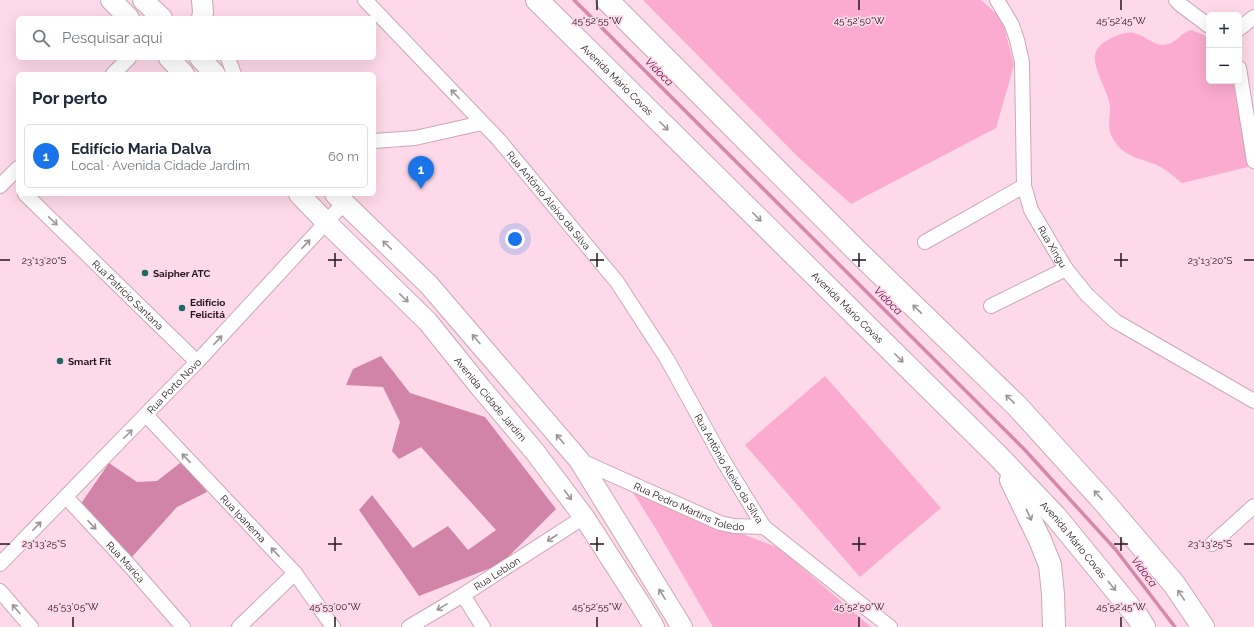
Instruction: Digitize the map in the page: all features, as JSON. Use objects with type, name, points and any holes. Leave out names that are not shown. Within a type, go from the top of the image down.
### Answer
[{"type":"highway","name":"Avenida Mário Covas","points":[[537,0],[998,456],[1056,517],[1144,627]]},
{"type":"highway","points":[[607,0],[857,251],[1017,406],[1105,503],[1174,584],[1203,627]]},
{"type":"highway","points":[[998,456],[1014,484],[1050,564],[1054,627]]},
{"type":"main road","points":[[111,0],[127,16]]},
{"type":"main road","points":[[144,0],[160,16]]},
{"type":"main road","points":[[202,0],[202,16]]},
{"type":"main road","points":[[171,60],[182,72]]},
{"type":"main road","points":[[202,60],[213,72]]},
{"type":"main road","name":"Avenida Cidade Jardim","points":[[301,196],[428,322],[535,452],[584,517],[654,627]]},
{"type":"main road","points":[[340,199],[429,285],[579,460],[682,627]]},
{"type":"street","points":[[205,0],[211,16]]},
{"type":"street","name":"Rua Antônio Aleixo da Silva","points":[[365,0],[499,140],[617,282],[667,359],[724,462],[764,526]]},
{"type":"street","name":"Rua Xingu","points":[[997,0],[1012,25],[1022,62],[1024,186],[1031,210],[1066,269],[1087,295],[1115,321],[1254,401]]},
{"type":"street","points":[[1176,0],[1206,24]]},
{"type":"street","points":[[1242,27],[1254,17]]},
{"type":"street","points":[[115,72],[127,60]]},
{"type":"street","points":[[229,60],[233,72]]},
{"type":"street","points":[[1242,84],[1254,161]]},
{"type":"street","points":[[376,140],[415,138],[482,123]]},
{"type":"street","points":[[925,242],[1024,186]]},
{"type":"street","name":"Rua Patrício Santana","points":[[27,196],[197,362]]},
{"type":"street","name":"Rua Porto Novo","points":[[0,564],[197,362],[326,222],[340,199]]},
{"type":"street","points":[[991,306],[1066,269]]},
{"type":"street","name":"Rua Ipanema","points":[[146,415],[295,573],[333,627]]},
{"type":"street","name":"Rua Pedro Martins Toledo","points":[[579,460],[720,523],[734,526],[764,526]]},
{"type":"street","name":"Rua Marica","points":[[66,497],[130,566],[183,627]]},
{"type":"street","points":[[1212,544],[1254,506]]},
{"type":"street","name":"Rua Leblon","points":[[409,627],[463,595],[584,517]]},
{"type":"street","points":[[764,526],[890,627]]},
{"type":"street","points":[[239,627],[295,573]]},
{"type":"street","points":[[0,592],[31,627]]},
{"type":"street","points":[[463,595],[483,627]]},
{"type":"shaded area","points":[[643,0],[981,0],[1002,19],[1014,65],[996,128],[851,204],[798,157]]},
{"type":"shaded area","points":[[1191,30],[1206,36],[1206,84],[1234,84],[1235,95],[1249,163],[1248,167],[1182,183],[1160,167],[1125,152],[1114,141],[1109,128],[1109,101],[1096,66],[1095,55],[1098,48],[1104,42],[1124,33],[1139,34],[1155,43],[1163,45],[1171,43]]},
{"type":"shaded area","points":[[381,356],[410,393],[485,417],[556,509],[501,564],[419,596],[359,510],[372,495],[413,548],[448,526],[468,550],[496,530],[421,447],[399,459],[392,451],[400,422],[383,387],[346,385],[353,369]]},
{"type":"shaded area","points":[[825,376],[941,508],[860,577],[745,445]]},
{"type":"shaded area","points":[[184,460],[207,492],[177,507],[131,558],[80,505],[109,463],[137,482],[157,481]]},
{"type":"shaded area","points":[[632,491],[779,548],[871,627],[713,627]]},
{"type":"waterway","name":"Vidoca","points":[[574,0],[1024,449],[1116,550],[1175,627]]},
{"type":"place","name":"Edifício Maria Dalva","points":[[421,189]]},
{"type":"place","name":"Saipher ATC","points":[[145,273]]},
{"type":"place","name":"Edifício Felicitá","points":[[182,308]]},
{"type":"place","name":"Smart Fit","points":[[60,361]]}]
